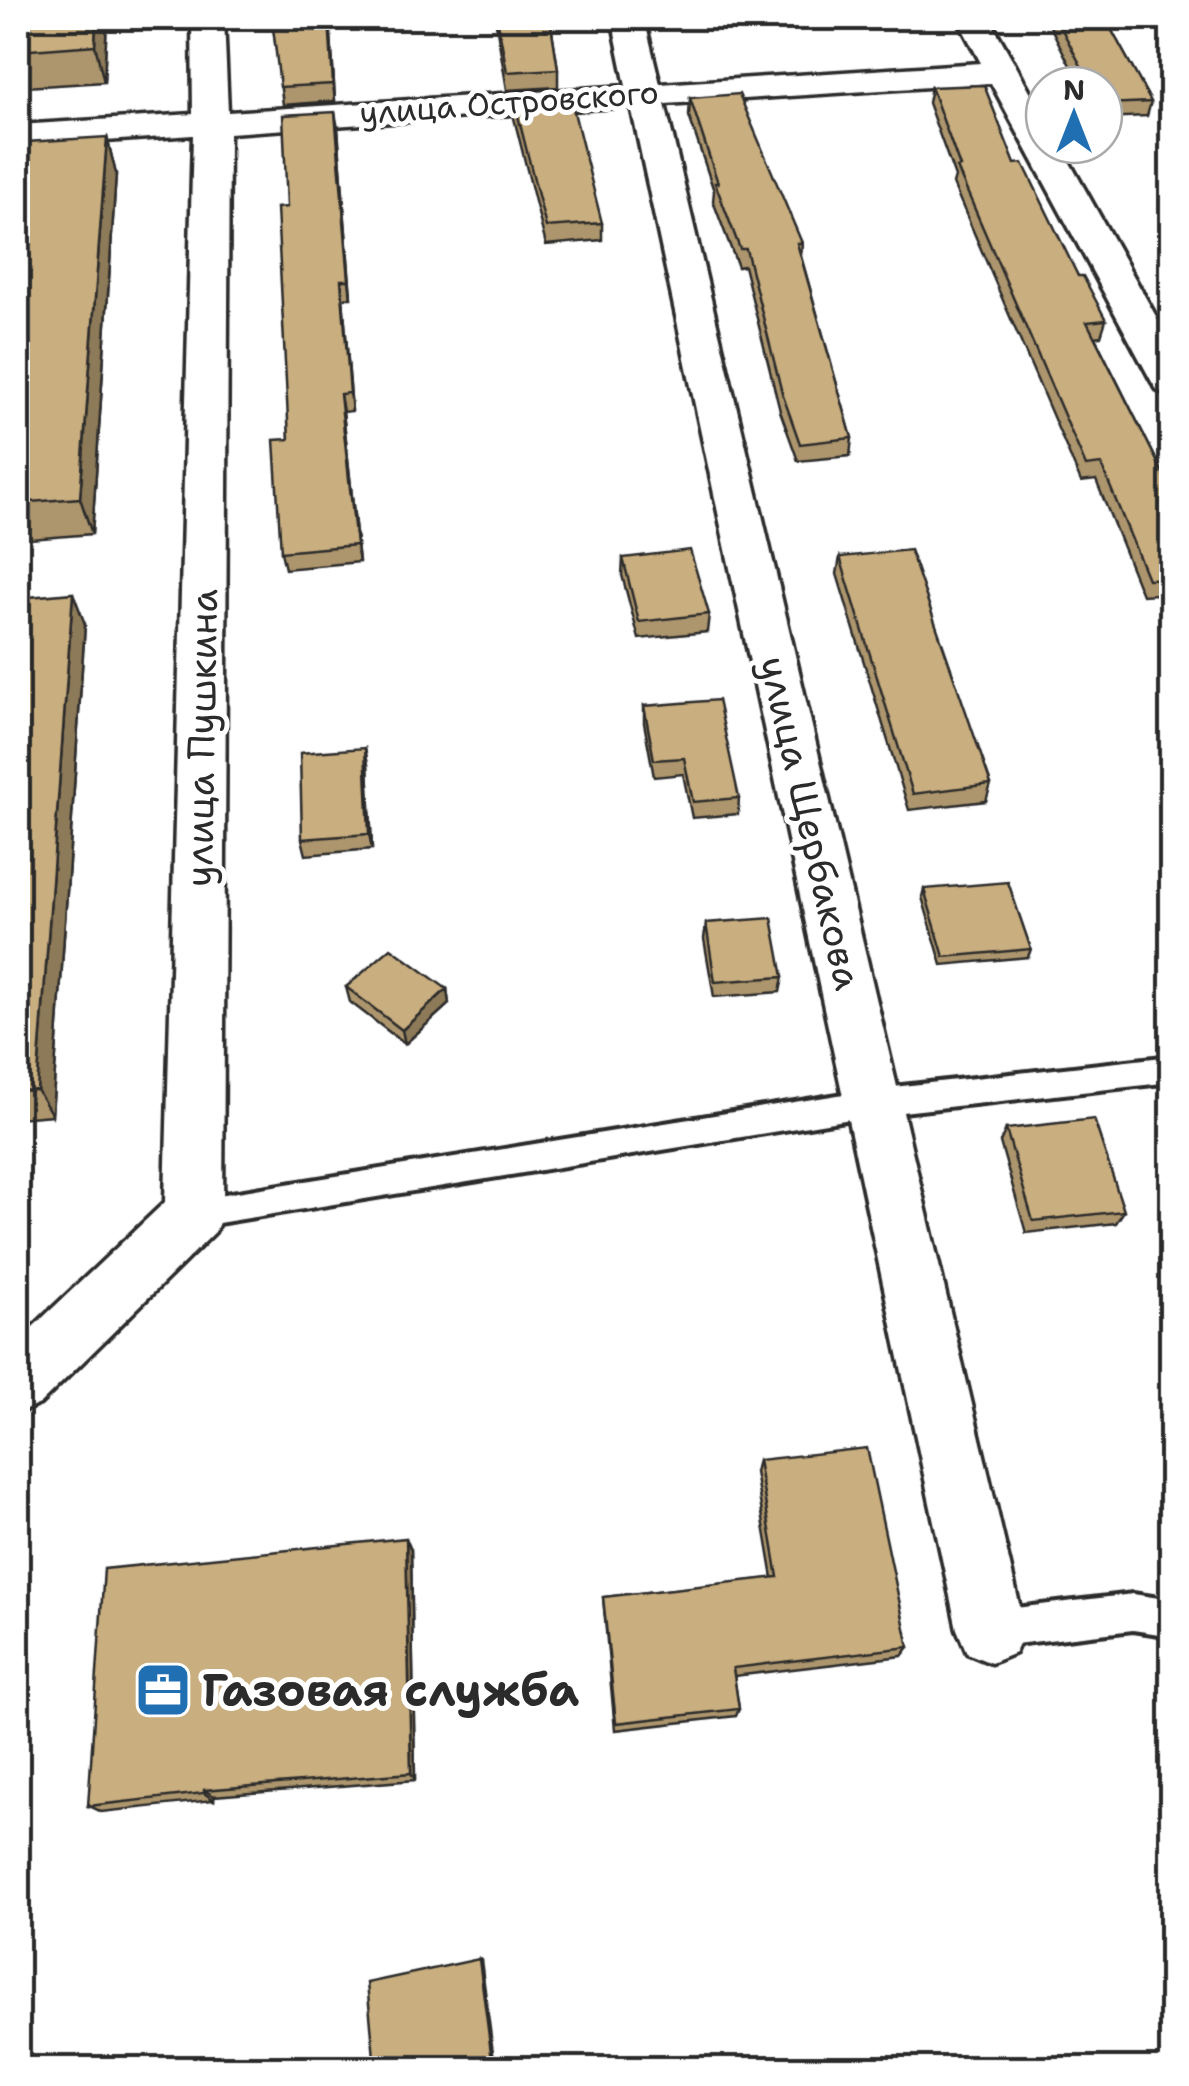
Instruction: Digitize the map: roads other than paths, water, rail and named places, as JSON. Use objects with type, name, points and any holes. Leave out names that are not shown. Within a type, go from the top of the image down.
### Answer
[{"type":"street","name":"улица Пушкина","points":[[194,1213],[210,123],[208,18]]},
{"type":"street","name":"улица Щербакова","points":[[628,18],[991,1629]]},
{"type":"street","points":[[973,18],[1172,382]]},
{"type":"street","name":"улица Островского","points":[[18,136],[1001,72]]},
{"type":"street","points":[[18,1383],[194,1213]]},
{"type":"lane","points":[[194,1213],[875,1102],[1172,1069]]},
{"type":"lane","points":[[991,1629],[1134,1612],[1172,1618]]},
{"type":"place","name":"Газовая служба","points":[[163,1690]]}]
